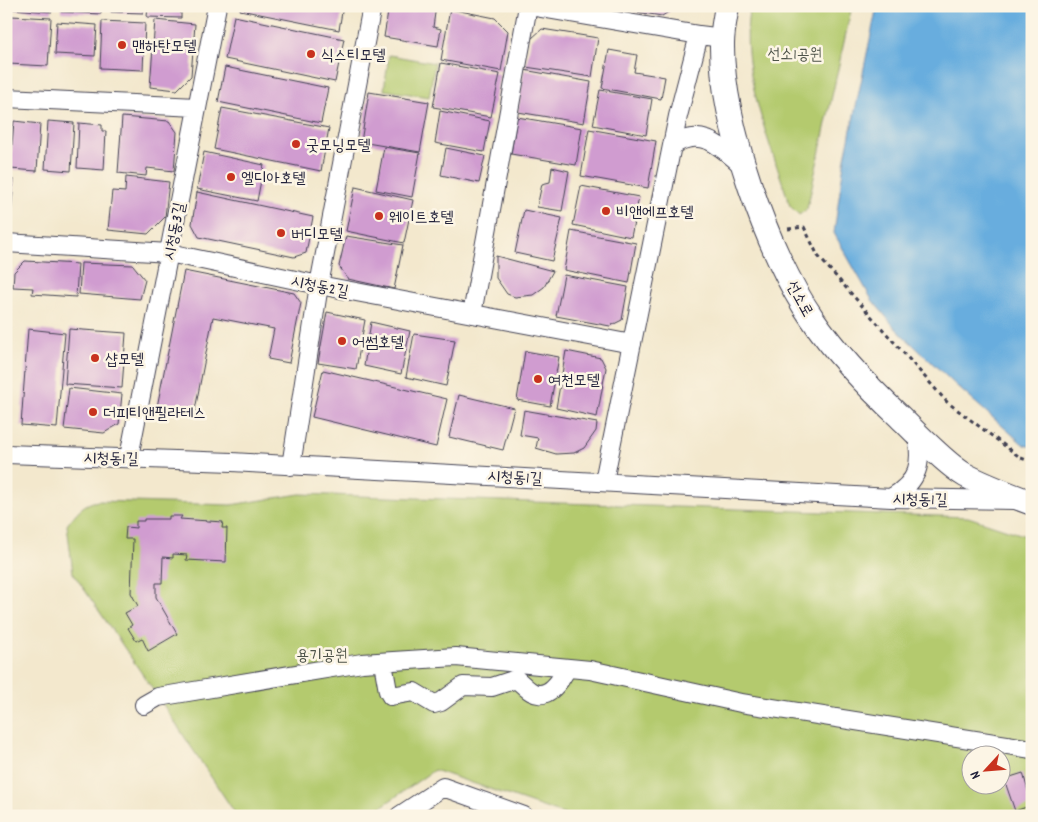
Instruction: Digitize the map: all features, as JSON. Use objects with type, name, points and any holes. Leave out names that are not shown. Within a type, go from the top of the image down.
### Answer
[{"type":"street","name":"시청동3길","points":[[129,457],[217,6]]},
{"type":"street","points":[[291,466],[319,285],[372,6]]},
{"type":"street","points":[[472,314],[528,6],[723,38]]},
{"type":"street","name":"선소로","points":[[727,6],[723,38],[724,73],[745,168],[766,230],[794,288],[811,317],[830,343],[873,391],[916,433],[964,474],[1028,501]]},
{"type":"street","points":[[604,481],[672,146],[699,35]]},
{"type":"street","points":[[6,98],[197,107]]},
{"type":"street","points":[[672,146],[684,139],[702,138],[720,147],[745,168]]},
{"type":"street","name":"시청동2길","points":[[6,243],[169,253],[319,285],[632,344]]},
{"type":"street","points":[[891,498],[907,486],[919,465],[921,453],[916,433]]},
{"type":"street","name":"시청동1길","points":[[6,454],[41,457],[129,457],[604,481],[891,498],[1028,501]]},
{"type":"street","points":[[144,705],[158,696],[362,664],[456,658],[590,670],[742,703],[1032,749]]},
{"type":"street","points":[[383,663],[388,692],[391,696],[414,692],[434,704],[441,702],[462,686],[492,687],[516,679],[531,692],[540,694],[550,690],[560,682],[567,668]]},
{"type":"street","points":[[399,816],[442,787],[524,816]]},
{"type":"path","points":[[766,230],[804,227],[818,256],[947,402],[1021,458],[1032,462]]},
{"type":"green space","name":"선소1공원","points":[[750,6],[852,6],[807,209],[799,215],[790,206],[758,107],[748,55],[747,30]]},
{"type":"green space","points":[[389,55],[435,63],[429,97],[384,90]]},
{"type":"green space","name":"용기공원","points":[[300,494],[968,517],[1032,538],[1032,816],[569,816],[434,770],[368,816],[237,816],[73,573],[67,525],[84,506],[98,501],[231,505]]},
{"type":"water","points":[[877,6],[1032,6],[1032,447],[1024,445],[897,330],[872,300],[834,233],[844,163]]},
{"type":"building","points":[[12,6],[52,6],[52,12],[12,9]]},
{"type":"building","points":[[61,6],[101,6],[101,14],[61,12]]},
{"type":"building","points":[[111,6],[144,6],[143,13],[111,12]]},
{"type":"building","points":[[148,6],[181,6],[181,18],[147,17]]},
{"type":"building","points":[[241,6],[343,6],[339,30],[240,10]]},
{"type":"building","points":[[389,6],[436,6],[433,27],[441,29],[438,46],[384,37]]},
{"type":"building","points":[[617,6],[678,6],[662,16],[617,9]]},
{"type":"building","points":[[450,9],[495,18],[508,31],[501,71],[441,60]]},
{"type":"building","points":[[11,16],[51,18],[48,66],[8,64]]},
{"type":"building","points":[[234,16],[344,39],[335,82],[225,59]]},
{"type":"building","points":[[155,20],[195,24],[191,76],[177,90],[150,87]]},
{"type":"building","name":"맨하탄모텔","points":[[102,21],[145,23],[143,70],[100,68]]},
{"type":"building","points":[[57,22],[97,25],[95,56],[55,54]]},
{"type":"building","points":[[542,29],[598,38],[592,77],[526,67],[531,39]]},
{"type":"building","points":[[609,50],[637,55],[634,72],[665,77],[661,99],[602,88]]},
{"type":"building","points":[[441,63],[500,74],[491,117],[433,107]]},
{"type":"building","points":[[225,67],[328,88],[321,123],[218,102]]},
{"type":"building","points":[[524,70],[591,82],[584,123],[518,112]]},
{"type":"building","points":[[600,90],[652,99],[646,135],[593,125]]},
{"type":"building","points":[[369,92],[429,102],[420,152],[361,142]]},
{"type":"building","points":[[222,108],[329,128],[321,171],[214,149]]},
{"type":"building","points":[[440,111],[490,121],[484,152],[435,143]]},
{"type":"building","points":[[122,117],[169,121],[177,132],[174,171],[147,168],[146,176],[118,173]]},
{"type":"building","points":[[517,117],[582,128],[576,165],[511,154]]},
{"type":"building","points":[[14,121],[40,124],[37,171],[10,169]]},
{"type":"building","points":[[48,121],[74,123],[71,171],[45,169]]},
{"type":"building","points":[[6,122],[12,122],[9,170],[6,170]]},
{"type":"building","points":[[79,123],[102,125],[102,131],[106,131],[104,170],[77,168]]},
{"type":"building","points":[[589,129],[656,141],[648,188],[581,176]]},
{"type":"building","points":[[384,147],[420,153],[412,197],[376,190]]},
{"type":"building","points":[[446,148],[485,156],[479,183],[441,175]]},
{"type":"building","name":"엘디아호텔","points":[[204,152],[264,165],[257,201],[197,189]]},
{"type":"building","points":[[552,167],[569,171],[562,211],[537,207],[542,184],[550,182]]},
{"type":"building","points":[[126,177],[169,182],[165,217],[148,234],[108,230],[112,191],[125,192]]},
{"type":"building","points":[[6,180],[14,180],[10,228],[6,228]]},
{"type":"building","name":"비앤에프호텔","points":[[581,186],[639,197],[631,237],[573,225]]},
{"type":"building","name":"웨이트호텔","points":[[355,187],[413,200],[404,243],[346,231]]},
{"type":"building","points":[[197,192],[313,217],[306,253],[294,257],[199,237],[192,224]]},
{"type":"building","points":[[524,210],[562,218],[552,261],[515,253]]},
{"type":"building","points":[[571,231],[636,243],[629,283],[564,270]]},
{"type":"building","points":[[346,236],[403,245],[394,289],[348,279],[339,266]]},
{"type":"building","points":[[496,256],[553,271],[544,287],[533,295],[515,297],[507,294],[496,278]]},
{"type":"building","points":[[25,261],[78,264],[76,297],[32,294],[33,288],[13,287],[14,272]]},
{"type":"building","points":[[81,263],[133,265],[145,280],[140,299],[79,294]]},
{"type":"building","points":[[184,271],[294,293],[301,303],[289,363],[268,359],[274,329],[213,317],[194,415],[157,407]]},
{"type":"building","points":[[564,275],[628,287],[622,320],[610,326],[556,316]]},
{"type":"building","name":"어썸호텔","points":[[327,312],[365,320],[356,369],[318,363]]},
{"type":"building","points":[[371,322],[410,331],[401,374],[364,366]]},
{"type":"building","points":[[28,329],[65,333],[57,428],[21,425]]},
{"type":"building","name":"샵모텔","points":[[69,329],[126,333],[122,388],[65,384]]},
{"type":"building","points":[[414,334],[455,340],[446,386],[406,377]]},
{"type":"building","name":"여천모텔","points":[[525,351],[559,357],[550,406],[517,400]]},
{"type":"building","points":[[566,351],[601,358],[606,368],[597,417],[556,408]]},
{"type":"building","points":[[323,370],[447,399],[436,447],[312,417]]},
{"type":"building","points":[[69,388],[122,394],[119,424],[104,433],[64,429]]},
{"type":"building","points":[[459,395],[514,408],[503,450],[449,437]]},
{"type":"building","points":[[524,410],[597,423],[596,431],[584,448],[574,453],[556,454],[536,448],[538,438],[520,435]]},
{"type":"building","points":[[169,516],[182,516],[180,519],[223,522],[222,528],[227,528],[226,562],[186,560],[187,555],[173,554],[173,558],[163,557],[162,583],[156,583],[156,597],[177,634],[148,651],[142,638],[136,641],[128,628],[132,625],[125,613],[138,606],[131,593],[133,539],[125,539],[126,527],[136,528],[136,521],[144,521],[144,519],[169,519]]},
{"type":"building","points":[[1023,773],[1032,805],[1015,811],[1009,794],[1010,777]]},
{"type":"building","points":[[446,813],[454,816],[431,816],[434,814]]},
{"type":"place","name":"맨하탄모텔","points":[[122,45]]},
{"type":"place","name":"식스티모텔","points":[[311,54]]},
{"type":"place","name":"굿모닝모텔","points":[[296,144]]},
{"type":"place","name":"엘디아호텔","points":[[231,177]]},
{"type":"place","name":"비앤에프호텔","points":[[606,211]]},
{"type":"place","name":"웨이트호텔","points":[[379,216]]},
{"type":"place","name":"버디모텔","points":[[281,233]]},
{"type":"place","name":"어썸호텔","points":[[342,341]]},
{"type":"place","name":"샵모텔","points":[[95,358]]},
{"type":"place","name":"여천모텔","points":[[538,379]]},
{"type":"place","name":"더피티앤필라테스","points":[[93,412]]}]
